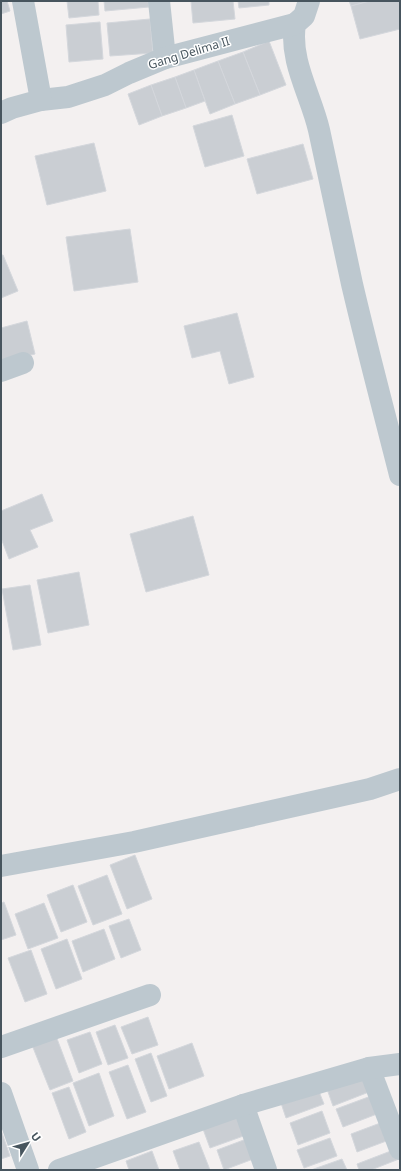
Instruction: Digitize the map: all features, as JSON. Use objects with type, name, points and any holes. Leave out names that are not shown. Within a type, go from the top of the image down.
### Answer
[{"type":"street","points":[[22,1],[40,100]]},
{"type":"street","points":[[159,1],[165,58]]},
{"type":"street","points":[[309,1],[304,16],[295,24],[294,43],[300,70],[318,127],[353,285],[400,475]]},
{"type":"street","name":"Gang Delima II","points":[[1,113],[12,108],[40,100],[68,97],[105,85],[165,58],[295,24]]},
{"type":"street","points":[[1,370],[23,363]]},
{"type":"street","points":[[1,866],[134,842],[370,789],[400,779]]},
{"type":"street","points":[[1,1047],[150,995]]},
{"type":"street","points":[[59,1170],[243,1105],[369,1068],[400,1064]]},
{"type":"street","points":[[369,1068],[400,1149]]},
{"type":"street","points":[[1,1093],[28,1170]]},
{"type":"street","points":[[243,1105],[266,1170]]},
{"type":"building","points":[[1,1],[7,1],[10,11],[1,14]]},
{"type":"building","points":[[67,1],[98,1],[99,15],[69,18]]},
{"type":"building","points":[[104,1],[148,1],[149,7],[105,11]]},
{"type":"building","points":[[191,1],[233,1],[235,19],[193,23]]},
{"type":"building","points":[[238,1],[269,1],[269,5],[239,8]]},
{"type":"building","points":[[349,1],[370,1],[351,6]]},
{"type":"building","points":[[370,1],[400,1],[400,29],[360,39],[351,6]]},
{"type":"building","points":[[150,19],[153,53],[110,56],[107,23]]},
{"type":"building","points":[[100,22],[103,59],[69,62],[66,25]]},
{"type":"building","points":[[269,41],[286,85],[260,95],[243,52]]},
{"type":"building","points":[[243,52],[260,95],[235,104],[218,61]]},
{"type":"building","points":[[218,61],[235,104],[210,114],[194,70]]},
{"type":"building","points":[[194,70],[205,101],[186,108],[175,77]]},
{"type":"building","points":[[175,77],[186,108],[162,116],[151,85]]},
{"type":"building","points":[[151,85],[162,116],[139,125],[128,94]]},
{"type":"building","points":[[232,115],[244,156],[205,167],[193,126]]},
{"type":"building","points":[[94,143],[106,191],[47,205],[35,156]]},
{"type":"building","points":[[303,144],[313,179],[257,194],[247,159]]},
{"type":"building","points":[[130,229],[138,282],[74,291],[66,237]]},
{"type":"building","points":[[1,255],[3,255],[18,291],[1,298]]},
{"type":"building","points":[[237,313],[254,377],[229,384],[220,351],[192,358],[184,326]]},
{"type":"building","points":[[27,321],[35,354],[1,362],[1,328]]},
{"type":"building","points":[[42,494],[53,521],[30,530],[38,547],[9,559],[1,538],[1,511]]},
{"type":"building","points":[[193,516],[209,575],[146,592],[130,534]]},
{"type":"building","points":[[79,572],[89,625],[48,633],[37,580]]},
{"type":"building","points":[[30,585],[41,645],[13,650],[2,589]]},
{"type":"building","points":[[135,855],[152,899],[127,909],[110,865]]},
{"type":"building","points":[[107,875],[122,914],[93,925],[78,886]]},
{"type":"building","points":[[73,885],[87,922],[61,932],[47,895]]},
{"type":"building","points":[[4,902],[16,935],[1,940],[1,903]]},
{"type":"building","points":[[44,903],[58,938],[28,949],[15,914]]},
{"type":"building","points":[[129,919],[141,950],[121,958],[109,926]]},
{"type":"building","points":[[104,929],[115,959],[83,972],[72,941]]},
{"type":"building","points":[[67,939],[82,979],[56,989],[41,949]]},
{"type":"building","points":[[31,950],[47,994],[25,1002],[8,958]]},
{"type":"building","points":[[148,1017],[158,1045],[132,1054],[121,1027]]},
{"type":"building","points":[[115,1025],[128,1058],[108,1065],[96,1032]]},
{"type":"building","points":[[90,1032],[102,1064],[79,1073],[67,1040]]},
{"type":"building","points":[[56,1036],[73,1081],[50,1090],[32,1045]]},
{"type":"building","points":[[192,1043],[204,1076],[169,1089],[157,1056]]},
{"type":"building","points":[[151,1053],[167,1096],[151,1102],[135,1059]]},
{"type":"building","points":[[128,1065],[146,1112],[127,1119],[109,1072]]},
{"type":"building","points":[[99,1073],[114,1116],[89,1126],[73,1083]]},
{"type":"building","points":[[362,1076],[369,1092],[333,1106],[327,1089]]},
{"type":"building","points":[[69,1087],[86,1132],[69,1139],[52,1093]]},
{"type":"building","points":[[318,1089],[324,1104],[286,1118],[281,1103]]},
{"type":"building","points":[[371,1096],[377,1114],[343,1127],[336,1109]]},
{"type":"building","points":[[322,1111],[330,1133],[298,1145],[290,1123]]},
{"type":"building","points":[[242,1115],[249,1134],[210,1148],[203,1129]]},
{"type":"building","points":[[383,1122],[389,1140],[357,1152],[351,1134]]},
{"type":"building","points":[[1,1130],[10,1156],[1,1159]]},
{"type":"building","points":[[249,1138],[256,1158],[224,1170],[217,1150]]},
{"type":"building","points":[[330,1138],[337,1156],[304,1168],[297,1150]]},
{"type":"building","points":[[199,1142],[210,1170],[180,1170],[173,1151]]},
{"type":"building","points":[[396,1149],[399,1159],[371,1170],[359,1170],[357,1164]]},
{"type":"building","points":[[152,1151],[159,1170],[129,1170],[126,1161]]},
{"type":"building","points":[[342,1159],[347,1170],[311,1170]]}]
